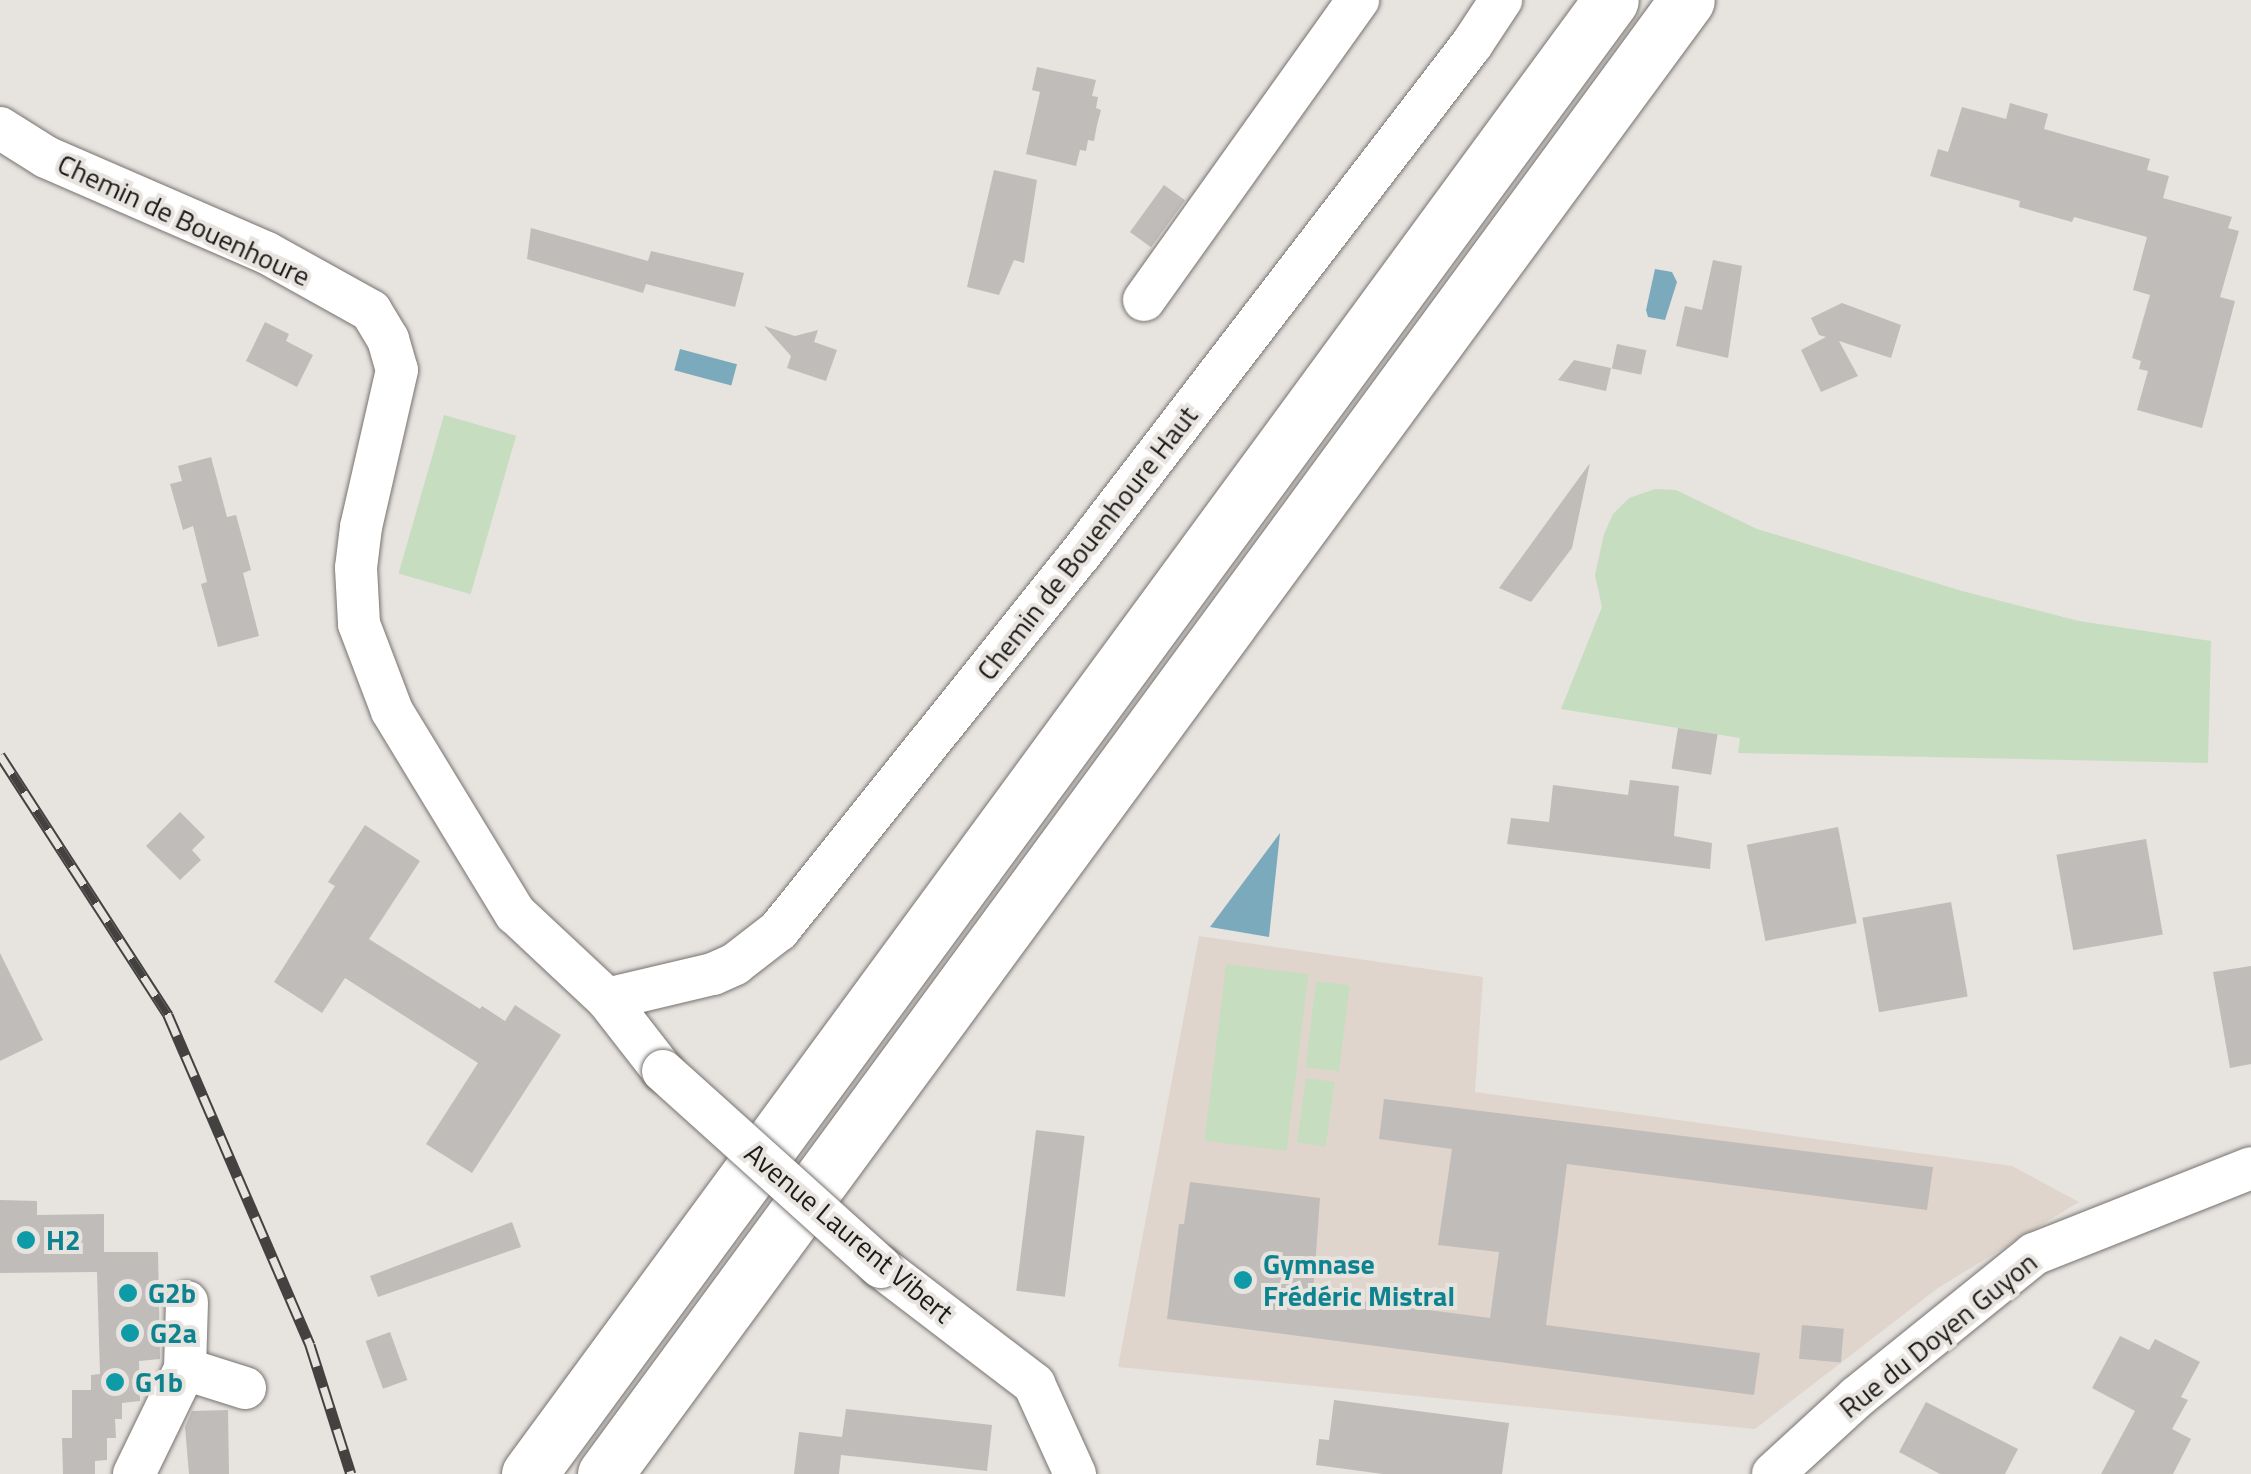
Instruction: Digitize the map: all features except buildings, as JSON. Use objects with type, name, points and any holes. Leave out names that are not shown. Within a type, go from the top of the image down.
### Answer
[{"type":"highway","points":[[529,1474],[1612,0]]},
{"type":"highway","points":[[605,1474],[1687,0]]},
{"type":"street","points":[[1144,300],[1358,0]]},
{"type":"street","name":"Chemin de Bouenhoure Haut","points":[[607,999],[713,974],[735,964],[779,930],[1082,552],[1472,44],[1501,0]]},
{"type":"street","name":"Chemin de Bouenhoure","points":[[0,128],[46,157],[268,254],[371,311],[388,339],[397,370],[361,527],[356,568],[359,624],[392,711],[515,913],[607,999]]},
{"type":"street","name":"Avenue Laurent Vibert","points":[[607,999],[663,1072],[881,1267],[1034,1384],[1075,1474]]},
{"type":"street","name":"Rue du Doyen Guyon","points":[[1773,1474],[1857,1397],[2034,1254],[2244,1174]]},
{"type":"street","points":[[134,1474],[185,1370],[187,1302]]},
{"type":"street","points":[[185,1370],[245,1388]]},
{"type":"shaded area","points":[[1199,936],[1483,977],[1475,1092],[2012,1166],[2079,1202],[1938,1288],[1755,1429],[1118,1367]]},
{"type":"green space","points":[[444,415],[516,436],[471,594],[399,574]]},
{"type":"green space","points":[[1655,489],[1676,490],[1757,529],[1962,591],[2079,621],[2211,641],[2208,763],[1738,753],[1740,738],[1561,709],[1602,607],[1595,575],[1604,534],[1613,514],[1629,498]]},
{"type":"green space","points":[[1226,964],[1308,974],[1287,1151],[1204,1141]]},
{"type":"green space","points":[[1316,981],[1350,985],[1339,1071],[1305,1067]]},
{"type":"green space","points":[[1306,1078],[1335,1082],[1326,1146],[1297,1142]]},
{"type":"water","points":[[1655,269],[1672,272],[1677,282],[1665,320],[1648,317],[1646,310]]},
{"type":"water","points":[[680,349],[737,364],[731,386],[674,370]]},
{"type":"water","points":[[1280,833],[1269,937],[1210,927]]},
{"type":"railway","points":[[0,755],[168,1015],[310,1345],[351,1474]]},
{"type":"place","name":"H2","points":[[26,1240]]},
{"type":"place","name":"Gymnase Frédéric Mistral","points":[[1243,1280]]},
{"type":"place","name":"G2b","points":[[128,1293]]},
{"type":"place","name":"G2a","points":[[130,1333]]},
{"type":"place","name":"G1b","points":[[115,1382]]}]
